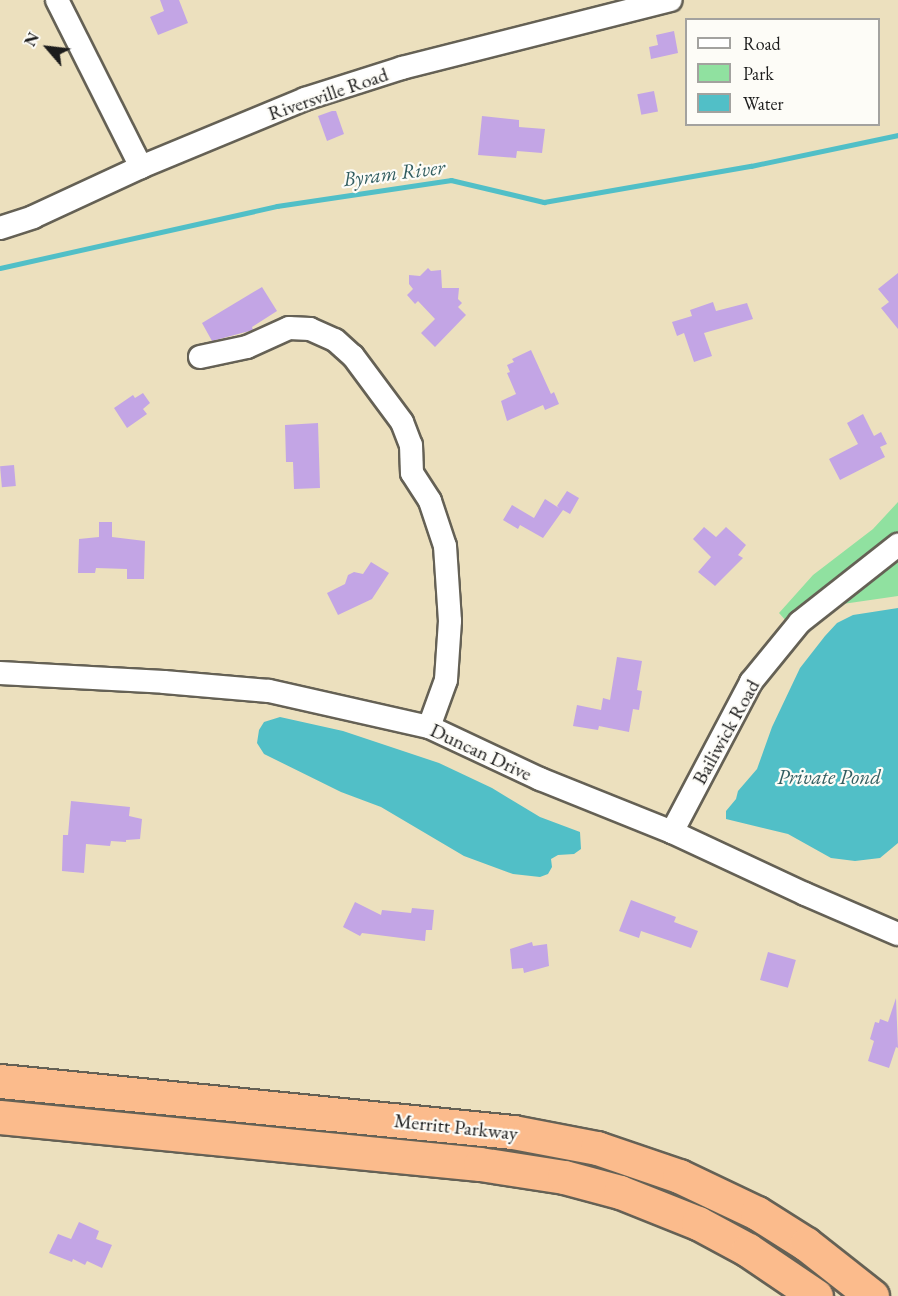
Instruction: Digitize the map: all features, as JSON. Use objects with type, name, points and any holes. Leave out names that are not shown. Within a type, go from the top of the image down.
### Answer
[{"type":"highway","name":"Merritt Parkway","points":[[0,1081],[513,1132],[597,1148],[680,1176],[757,1213],[806,1244],[872,1296]]},
{"type":"highway","name":"Merritt Parkway","points":[[0,1117],[480,1164],[564,1178],[629,1195],[698,1223],[748,1250],[816,1296]]},
{"type":"street","points":[[57,0],[141,167]]},
{"type":"street","name":"Riversville Road","points":[[0,228],[33,218],[141,167],[305,99],[414,65],[671,0]]},
{"type":"street","points":[[200,357],[247,347],[289,328],[310,329],[336,340],[359,364],[402,422],[411,445],[412,473],[430,501],[445,546],[450,621],[446,681],[429,727]]},
{"type":"street","name":"Bailiwick Road","points":[[672,832],[751,682],[800,622],[898,546]]},
{"type":"street","name":"Duncan Drive","points":[[0,673],[164,682],[269,692],[429,727],[540,779],[672,832],[898,934]]},
{"type":"green space","points":[[898,502],[898,596],[822,607],[797,633],[779,613],[813,575],[873,529]]},
{"type":"water","name":"Private Pond","points":[[898,608],[898,843],[880,858],[855,861],[831,858],[788,834],[726,819],[726,811],[736,799],[738,791],[757,769],[772,727],[800,668],[825,636],[837,623],[853,615]]},
{"type":"water","points":[[280,717],[343,731],[439,763],[492,788],[540,817],[580,832],[581,849],[574,854],[558,855],[551,859],[552,867],[548,874],[540,877],[513,874],[464,856],[381,807],[341,792],[264,754],[257,743],[259,730],[264,722]]},
{"type":"building","points":[[160,0],[179,0],[188,23],[158,35],[150,17],[164,11]]},
{"type":"building","points":[[674,31],[678,53],[651,59],[649,47],[658,45],[656,35]]},
{"type":"building","points":[[654,91],[658,112],[641,115],[637,94]]},
{"type":"building","points":[[336,111],[344,134],[327,141],[318,116]]},
{"type":"building","points":[[482,116],[519,120],[519,127],[545,129],[542,153],[517,151],[516,158],[478,155]]},
{"type":"building","points":[[428,268],[431,271],[441,270],[442,288],[459,288],[458,299],[462,303],[458,307],[466,315],[435,347],[421,333],[435,319],[418,301],[415,304],[407,295],[413,289],[409,284],[409,275],[420,276]]},
{"type":"building","points":[[898,273],[898,329],[881,308],[889,302],[878,289]]},
{"type":"building","points":[[262,287],[277,311],[252,327],[253,330],[212,341],[202,323]]},
{"type":"building","points":[[713,302],[716,311],[747,303],[753,319],[704,333],[712,356],[694,362],[684,333],[677,336],[672,322],[692,316],[690,310]]},
{"type":"building","points":[[531,350],[551,394],[554,392],[559,404],[545,410],[543,405],[507,421],[501,401],[516,394],[507,373],[510,372],[507,365],[514,362],[512,359]]},
{"type":"building","points":[[143,393],[150,403],[143,409],[147,414],[127,428],[114,408],[133,395],[135,398]]},
{"type":"building","points":[[863,414],[874,436],[881,432],[887,444],[880,447],[885,457],[840,480],[829,459],[858,444],[847,423]]},
{"type":"building","points":[[318,423],[320,488],[294,489],[293,462],[286,462],[285,425]]},
{"type":"building","points":[[14,465],[16,486],[2,487],[0,466]]},
{"type":"building","points":[[567,491],[579,498],[570,514],[563,510],[543,538],[520,525],[518,529],[503,520],[512,505],[534,518],[545,499],[559,508],[557,506]]},
{"type":"building","points":[[99,522],[112,522],[112,537],[145,541],[144,579],[127,579],[127,569],[96,568],[95,573],[78,573],[79,539],[99,537]]},
{"type":"building","points":[[704,527],[716,537],[726,527],[746,545],[738,555],[743,558],[715,586],[698,572],[711,557],[693,539]]},
{"type":"building","points":[[371,562],[389,573],[372,599],[338,615],[327,593],[345,584],[348,575],[354,572],[363,574]]},
{"type":"building","points":[[617,657],[642,661],[637,690],[642,691],[639,710],[633,709],[629,732],[599,726],[598,730],[573,726],[577,705],[601,710],[603,698],[610,700]]},
{"type":"building","points":[[71,801],[130,807],[129,816],[142,819],[140,839],[126,840],[126,842],[111,841],[110,846],[86,844],[84,873],[62,871],[63,835],[68,835]]},
{"type":"building","points":[[631,900],[676,917],[674,922],[698,931],[691,948],[641,931],[639,938],[619,931]]},
{"type":"building","points":[[355,902],[381,915],[382,910],[411,913],[412,908],[434,910],[432,930],[426,930],[425,941],[362,933],[360,936],[343,927]]},
{"type":"building","points":[[532,942],[533,946],[547,944],[549,966],[524,973],[523,968],[512,969],[510,949]]},
{"type":"building","points":[[768,952],[796,960],[788,988],[760,980]]},
{"type":"building","points":[[896,998],[898,1048],[896,1047],[889,1068],[868,1061],[874,1041],[870,1039],[875,1022],[879,1023],[880,1019],[888,1022]]},
{"type":"building","points":[[79,1222],[99,1231],[96,1239],[112,1245],[102,1268],[87,1261],[85,1265],[73,1259],[72,1262],[49,1253],[58,1234],[71,1239]]},
{"type":"waterway","name":"Byram River","points":[[0,268],[277,206],[451,180],[544,202],[751,166],[898,135]]}]
